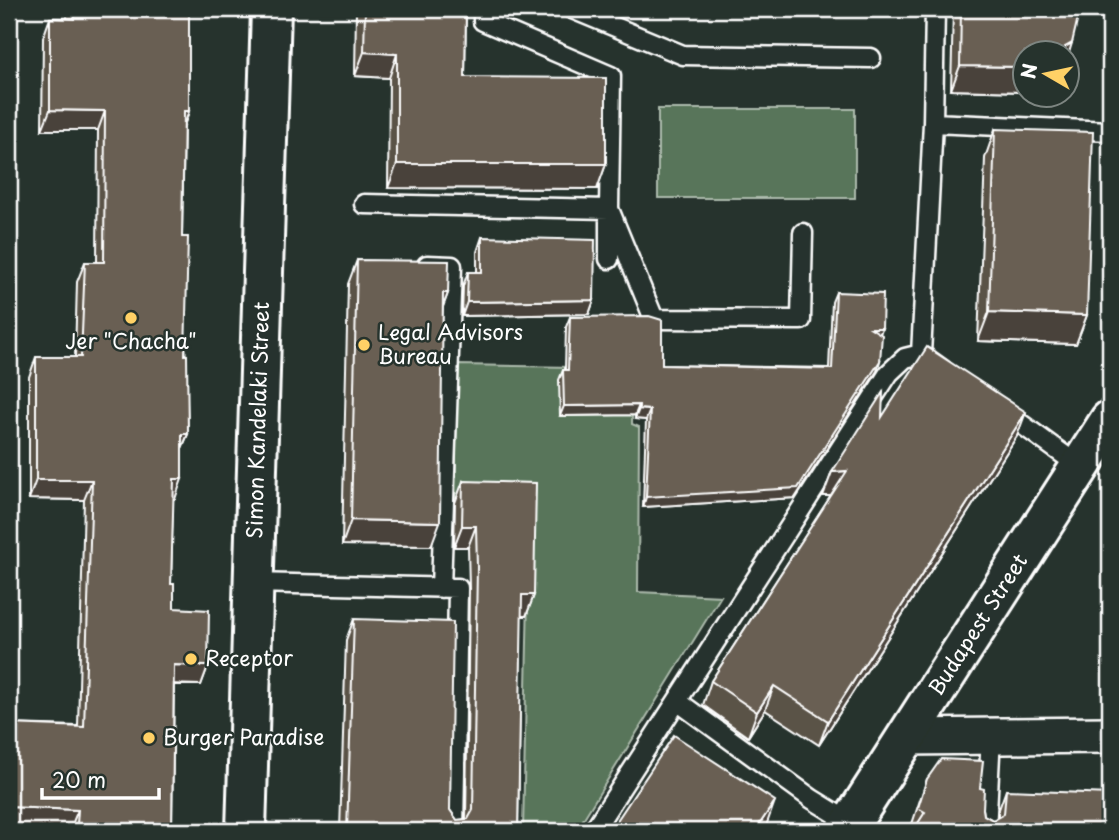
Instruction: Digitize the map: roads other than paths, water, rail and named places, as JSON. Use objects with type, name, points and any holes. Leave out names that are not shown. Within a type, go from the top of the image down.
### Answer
[{"type":"main road","name":"Simon Kandelaki Street","points":[[246,831],[271,9]]},
{"type":"main road","name":"Budapest Street","points":[[849,827],[1082,468],[1110,420]]},
{"type":"street","points":[[905,737],[1110,735]]},
{"type":"lane","points":[[483,9],[483,21],[611,76],[609,259]]},
{"type":"lane","points":[[572,9],[683,55],[871,58]]},
{"type":"lane","points":[[921,354],[933,123],[935,9]]},
{"type":"lane","points":[[933,123],[1110,131]]},
{"type":"lane","points":[[364,204],[609,209]]},
{"type":"lane","points":[[609,209],[654,319],[801,320],[803,233]]},
{"type":"lane","points":[[413,265],[452,266],[441,588]]},
{"type":"lane","points":[[593,831],[889,373],[905,358],[921,354],[954,377]]},
{"type":"lane","points":[[987,400],[1082,468]]},
{"type":"lane","points":[[253,583],[458,588],[454,831]]},
{"type":"lane","points":[[677,701],[849,827]]},
{"type":"lane","points":[[986,831],[991,736]]},
{"type":"place","name":"Jer \"Chacha\"","points":[[131,318]]},
{"type":"place","name":"Legal Advisors Bureau","points":[[364,345]]},
{"type":"place","name":"Receptor","points":[[191,659]]},
{"type":"place","name":"Burger Paradise","points":[[149,738]]}]
